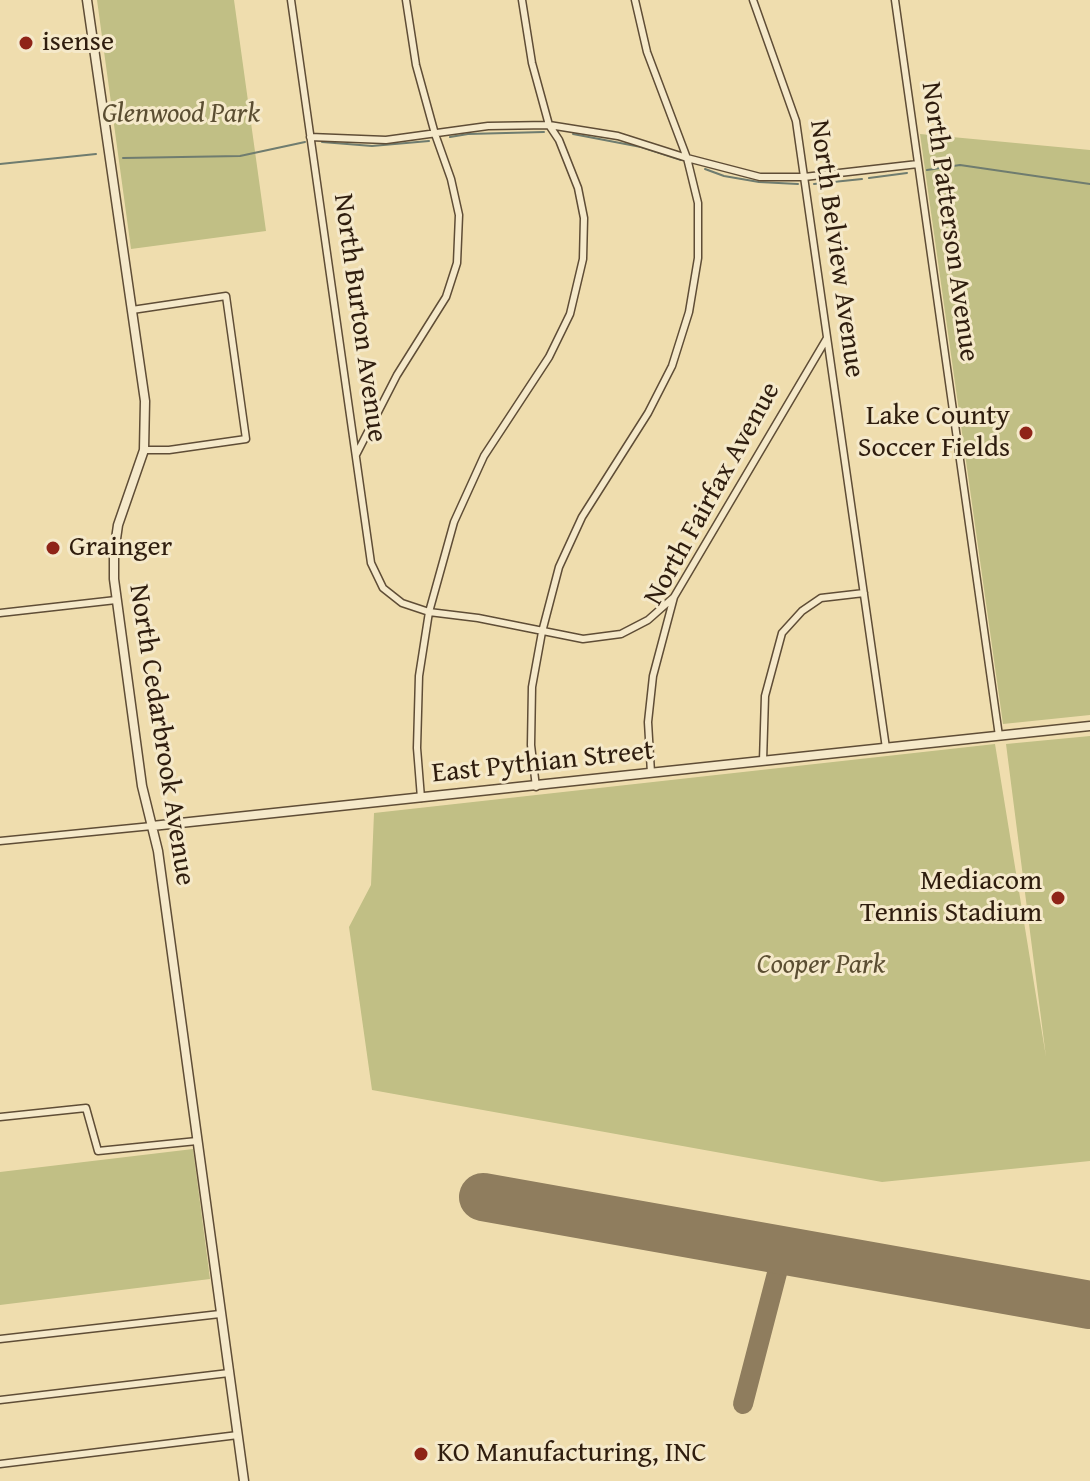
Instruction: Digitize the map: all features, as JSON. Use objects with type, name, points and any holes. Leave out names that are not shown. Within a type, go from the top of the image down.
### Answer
[{"type":"street","name":"North Cedarbrook Avenue","points":[[87,0],[145,401],[144,450],[117,530],[113,567],[116,600],[142,786],[158,851],[244,1481]]},
{"type":"street","name":"North Burton Avenue","points":[[291,0],[371,563],[383,588],[402,603],[429,612],[478,618],[583,639],[621,634],[648,620],[674,597]]},
{"type":"street","points":[[356,455],[397,375],[446,297],[457,263],[459,215],[416,65],[406,0]]},
{"type":"street","points":[[421,798],[417,748],[419,691],[429,612],[454,522],[484,456],[549,357],[570,314],[583,259],[584,218],[578,188],[559,140],[549,125],[532,63],[522,0]]},
{"type":"street","points":[[536,787],[531,745],[532,687],[559,567],[589,505],[648,413],[672,366],[689,312],[698,258],[698,203],[687,158],[647,52],[635,0]]},
{"type":"street","name":"North Belview Avenue","points":[[753,0],[791,102],[886,748]]},
{"type":"street","name":"North Patterson Avenue","points":[[895,0],[999,736]]},
{"type":"street","points":[[310,137],[386,140],[488,126],[549,125],[618,136],[760,177],[804,177],[918,164]]},
{"type":"street","points":[[132,310],[226,296],[246,439],[169,450],[144,450]]},
{"type":"street","name":"North Fairfax Avenue","points":[[651,773],[648,722],[653,676],[664,625],[674,597],[827,338]]},
{"type":"street","points":[[352,428],[369,430]]},
{"type":"street","points":[[763,761],[765,696],[782,633],[802,611],[821,598],[864,593]]},
{"type":"street","points":[[0,613],[116,600]]},
{"type":"street","points":[[648,620],[664,625]]},
{"type":"street","name":"East Pythian Street","points":[[0,841],[536,787],[1090,726]]},
{"type":"street","points":[[0,1117],[86,1108],[98,1151],[197,1141]]},
{"type":"street","points":[[0,1339],[220,1314]]},
{"type":"street","points":[[0,1400],[229,1373]]},
{"type":"street","points":[[0,1464],[238,1435]]},
{"type":"green space","name":"Glenwood Park","points":[[97,0],[234,0],[266,231],[131,249]]},
{"type":"green space","name":"Lake County Soccer Fields","points":[[920,134],[1090,150],[1090,715],[1003,724]]},
{"type":"green space","name":"Cooper Park","points":[[1090,736],[1090,1161],[882,1182],[372,1090],[349,927],[371,885],[374,813],[995,744],[1046,1057],[1006,744]]},
{"type":"green space","points":[[193,1149],[210,1279],[0,1305],[0,1172]]},
{"type":"waterway","points":[[450,137],[544,132]]},
{"type":"waterway","points":[[573,134],[641,147],[681,160]]},
{"type":"waterway","points":[[322,142],[372,146],[429,141]]},
{"type":"waterway","points":[[123,158],[240,156],[305,142]]},
{"type":"waterway","points":[[0,164],[96,154]]},
{"type":"waterway","points":[[927,170],[960,165],[1090,184]]},
{"type":"waterway","points":[[705,169],[759,182],[798,184]]},
{"type":"waterway","points":[[869,178],[907,173]]},
{"type":"waterway","points":[[814,184],[862,179]]},
{"type":"taxiway","points":[[743,1404],[783,1250]]},
{"type":"runway","points":[[483,1197],[1090,1305]]},
{"type":"place","name":"isense","points":[[26,43]]},
{"type":"place","name":"Lake County Soccer Fields","points":[[1026,433]]},
{"type":"place","name":"Grainger","points":[[53,548]]},
{"type":"place","name":"Mediacom Tennis Stadium","points":[[1058,898]]},
{"type":"place","name":"KO Manufacturing, INC","points":[[421,1454]]}]
